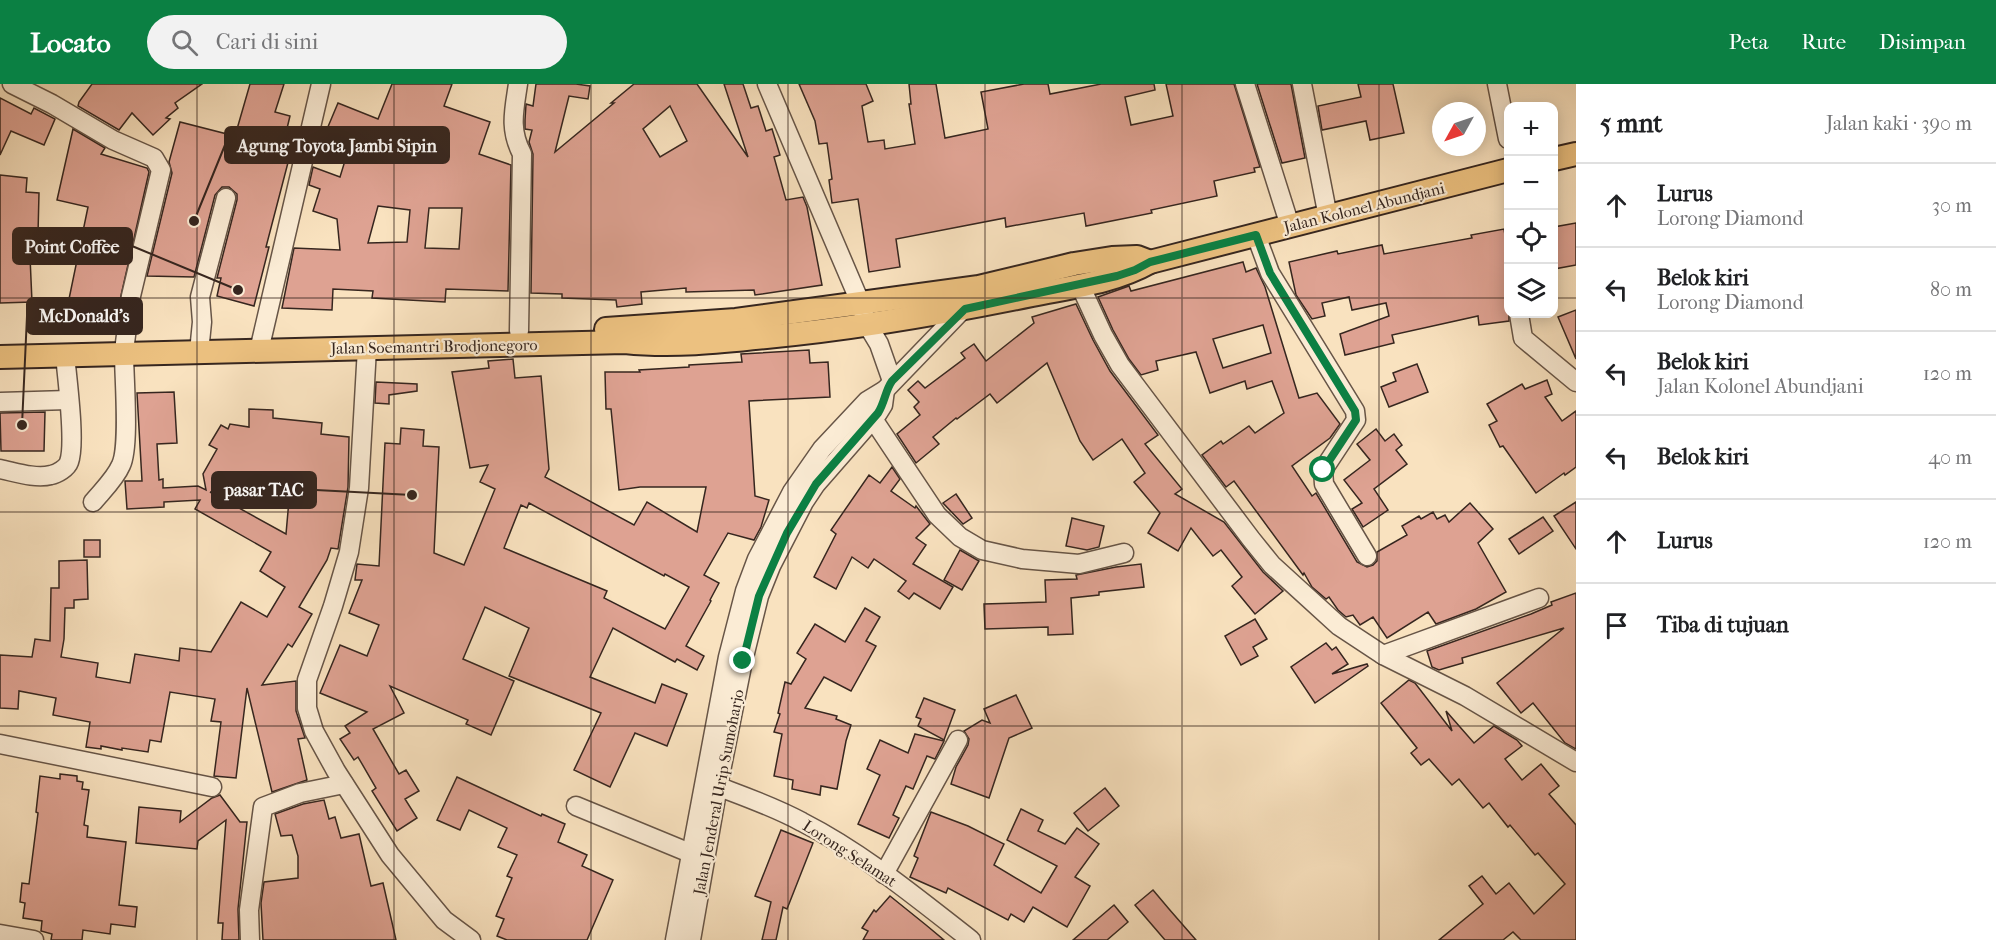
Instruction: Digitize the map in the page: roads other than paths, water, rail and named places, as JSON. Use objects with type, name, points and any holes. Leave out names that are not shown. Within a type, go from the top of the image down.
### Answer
[{"type":"main road","points":[[1558,158],[1576,154]]},
{"type":"main road","name":"Jalan Kolonel Abundjani","points":[[867,324],[965,309],[1080,285],[1135,270],[1150,262],[1504,171]]},
{"type":"main road","name":"Jalan Kolonel Abundjani","points":[[860,302],[979,287],[1074,264],[1112,258],[1137,257],[1150,262]]},
{"type":"main road","name":"Jalan Soemantri Brodjonegoro","points":[[0,357],[65,355],[200,342],[376,344],[519,331],[638,327],[736,320],[860,302]]},
{"type":"main road","name":"Jalan Soemantri Brodjonegoro","points":[[0,344],[124,348],[376,344],[707,343],[867,324]]},
{"type":"street","points":[[12,84],[52,104],[113,140],[154,158],[161,170],[131,296],[124,348],[125,415],[122,462],[117,472],[93,502]]},
{"type":"street","points":[[261,342],[321,84]]},
{"type":"street","points":[[518,84],[513,123],[517,144],[522,154],[519,331]]},
{"type":"street","points":[[767,84],[860,302],[867,324],[879,344],[889,386]]},
{"type":"street","points":[[1245,84],[1290,226]]},
{"type":"street","points":[[1302,84],[1328,217]]},
{"type":"street","points":[[1497,84],[1504,116]]},
{"type":"street","points":[[200,342],[202,322],[200,297],[226,198]]},
{"type":"street","points":[[1256,235],[1270,273],[1355,411],[1356,420],[1323,470],[1324,484],[1367,556]]},
{"type":"street","points":[[1080,285],[1120,365],[1272,565],[1339,626],[1383,656],[1465,696],[1576,762]]},
{"type":"street","points":[[889,386],[965,309],[979,287]]},
{"type":"street","points":[[1520,318],[1522,338],[1576,382]]},
{"type":"street","points":[[376,344],[349,552],[307,680],[307,708],[314,731],[344,784],[390,855],[444,920],[471,940]]},
{"type":"street","points":[[0,469],[51,475],[67,466],[72,446],[65,355]]},
{"type":"street","name":"Jalan Jenderal Urip Sumoharjo","points":[[675,940],[690,854],[711,784],[764,582],[787,533],[816,484],[873,419],[883,405],[889,386]]},
{"type":"street","name":"Jalan Jenderal Urip Sumoharjo","points":[[691,940],[728,657],[745,591],[757,559],[792,492],[811,463],[867,401],[889,386]]},
{"type":"street","points":[[0,402],[68,400]]},
{"type":"street","points":[[873,419],[938,515],[960,537],[982,550],[1022,559],[1079,564],[1124,553]]},
{"type":"street","points":[[1383,656],[1539,598]]},
{"type":"street","points":[[884,874],[958,740]]},
{"type":"street","points":[[0,744],[213,787]]},
{"type":"street","points":[[250,940],[249,910],[263,807],[300,793],[344,784]]},
{"type":"street","name":"Lorong Selamat","points":[[711,784],[800,820],[843,845],[971,940]]},
{"type":"street","points":[[576,806],[690,854]]},
{"type":"street","points":[[0,934],[34,940]]},
{"type":"place","name":"Agung Toyota Jambi Sipin","points":[[194,221]]},
{"type":"place","name":"Point Coffee","points":[[238,290]]},
{"type":"place","name":"McDonald's","points":[[22,425]]},
{"type":"place","name":"pasar TAC","points":[[412,495]]}]
